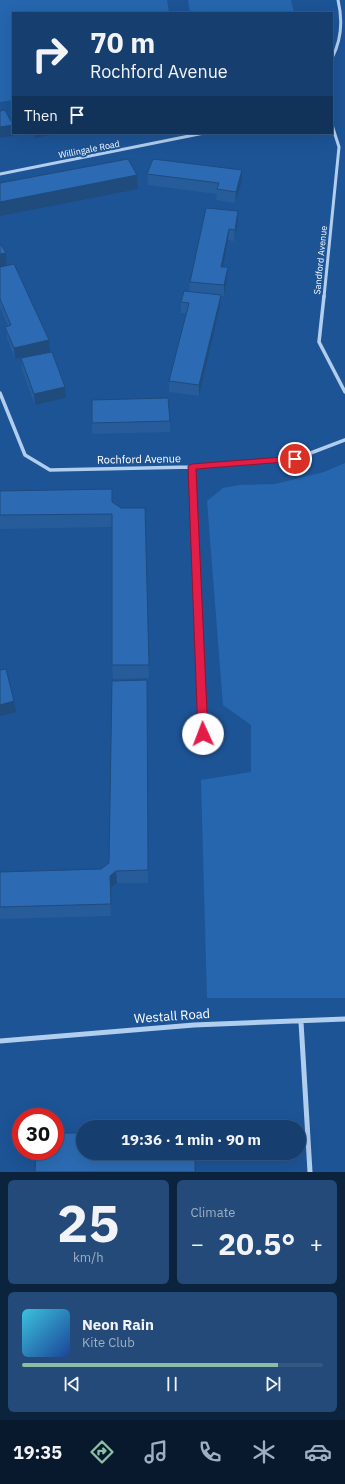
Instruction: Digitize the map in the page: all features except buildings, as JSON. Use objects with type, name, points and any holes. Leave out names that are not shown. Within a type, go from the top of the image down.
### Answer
[{"type":"street","points":[[333,55],[341,33],[343,21],[338,0]]},
{"type":"street","name":"Sandford Avenue","points":[[333,128],[339,147],[319,342],[345,392]]},
{"type":"street","name":"Willingale Road","points":[[0,174],[199,134]]},
{"type":"street","points":[[339,147],[345,147]]},
{"type":"street","name":"Rochford Avenue","points":[[0,393],[25,455],[50,470],[192,466],[295,459],[345,440]]},
{"type":"street","points":[[192,466],[203,734]]},
{"type":"street","name":"Westall Road","points":[[0,1041],[194,1025],[302,1022],[345,1019]]},
{"type":"street","points":[[302,1022],[310,1172]]},
{"type":"shaded area","points":[[0,0],[167,0],[169,12],[12,12],[12,100],[0,102]]},
{"type":"shaded area","points":[[188,0],[291,0],[294,12],[190,12]]},
{"type":"shaded area","points":[[345,463],[345,998],[207,998],[201,780],[251,772],[251,725],[223,705],[207,501],[223,488],[239,485],[275,484],[324,472]]},
{"type":"route","points":[[203,734],[192,466],[295,459]]}]
